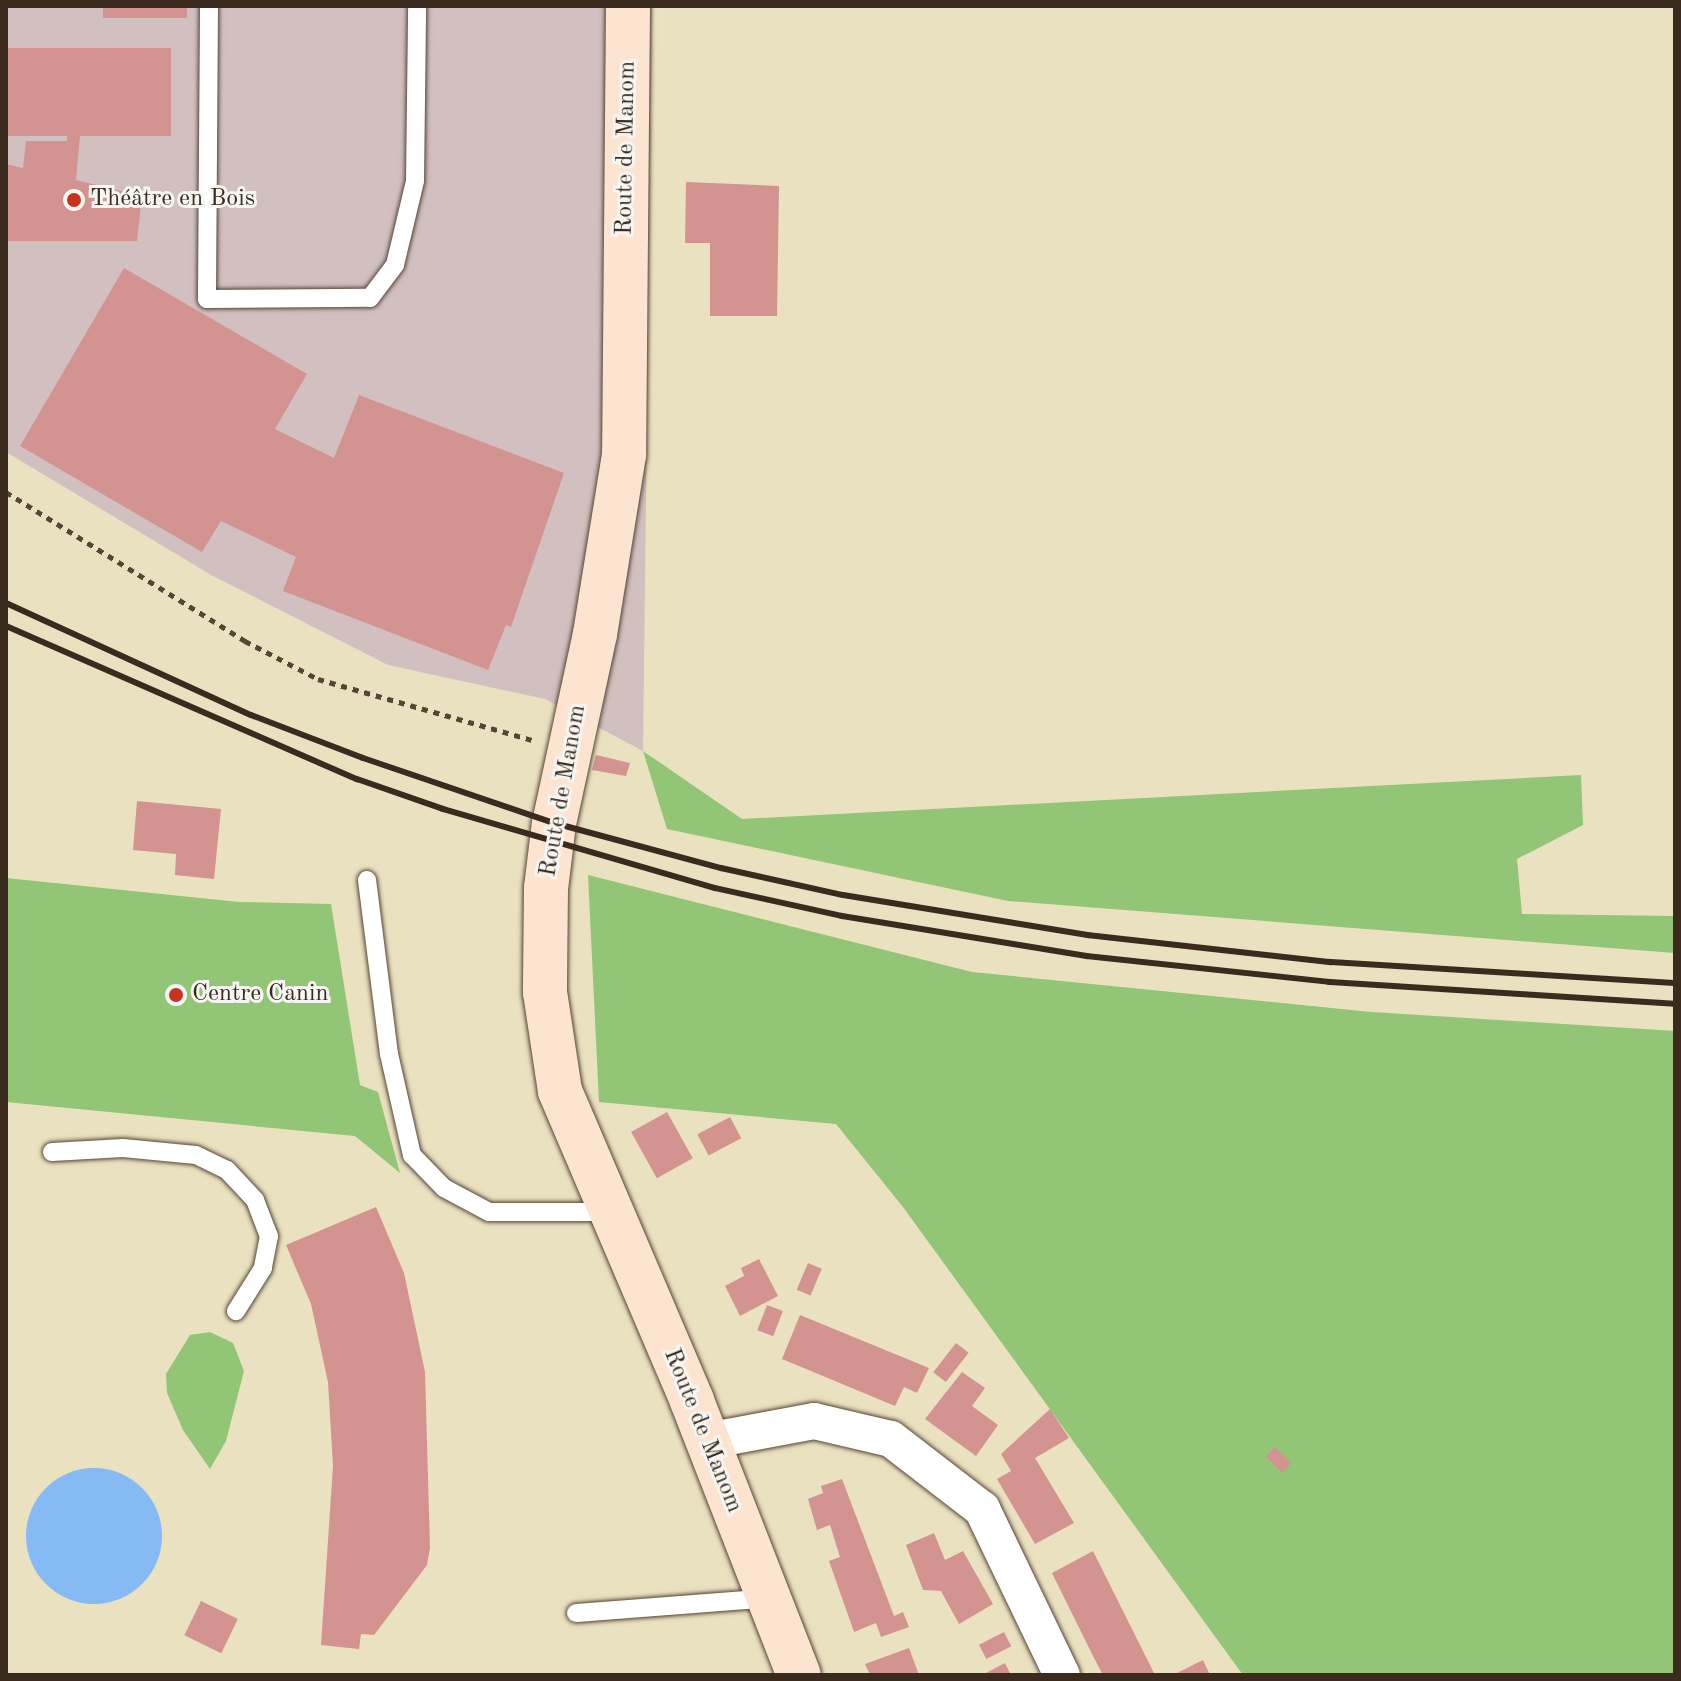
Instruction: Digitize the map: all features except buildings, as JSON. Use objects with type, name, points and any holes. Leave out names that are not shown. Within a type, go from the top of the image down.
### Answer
[{"type":"street","name":"Route de Manom","points":[[628,6],[624,455],[595,634],[568,750],[546,888],[545,992],[560,1091],[707,1441],[799,1675]]},
{"type":"street","points":[[707,1441],[814,1421],[891,1439],[982,1509],[1062,1675]]},
{"type":"lane","points":[[209,6],[207,299],[370,298],[395,265],[415,181],[417,6]]},
{"type":"lane","points":[[367,880],[389,1054],[412,1155],[444,1188],[489,1212],[610,1212]]},
{"type":"lane","points":[[52,1152],[123,1148],[181,1154],[227,1170],[255,1200],[269,1236],[263,1268],[236,1311]]},
{"type":"lane","points":[[576,1613],[769,1598]]},
{"type":"path","points":[[6,492],[245,641],[318,679],[568,750]]},
{"type":"shaded area","points":[[6,6],[652,6],[643,751],[545,699],[388,665],[213,576],[6,452]]},
{"type":"green space","points":[[643,751],[742,819],[1581,775],[1583,825],[1517,859],[1522,914],[1675,916],[1675,953],[1008,901],[667,829]]},
{"type":"green space","points":[[588,875],[972,972],[1371,1012],[1675,1031],[1675,1675],[1243,1675],[903,1207],[836,1124],[599,1102]]},
{"type":"green space","name":"Centre Canin","points":[[6,878],[239,902],[331,904],[360,1085],[378,1092],[400,1173],[355,1136],[6,1102]]},
{"type":"green space","points":[[210,1332],[233,1343],[244,1371],[226,1441],[210,1469],[183,1430],[167,1393],[166,1374],[190,1335]]},
{"type":"water","points":[[94,1468],[120,1473],[142,1488],[157,1510],[162,1536],[157,1562],[142,1584],[120,1599],[94,1604],[68,1599],[46,1584],[31,1562],[26,1536],[31,1510],[46,1488],[68,1473]]},
{"type":"railway","points":[[6,603],[251,715],[363,758],[554,823],[721,868],[843,895],[1088,935],[1330,962],[1675,983]]},
{"type":"railway","points":[[6,626],[357,779],[443,809],[715,888],[842,916],[1087,956],[1329,982],[1675,1004]]},
{"type":"place","name":"Théâtre en Bois","points":[[74,200]]},
{"type":"place","name":"Centre Canin","points":[[176,995]]}]
